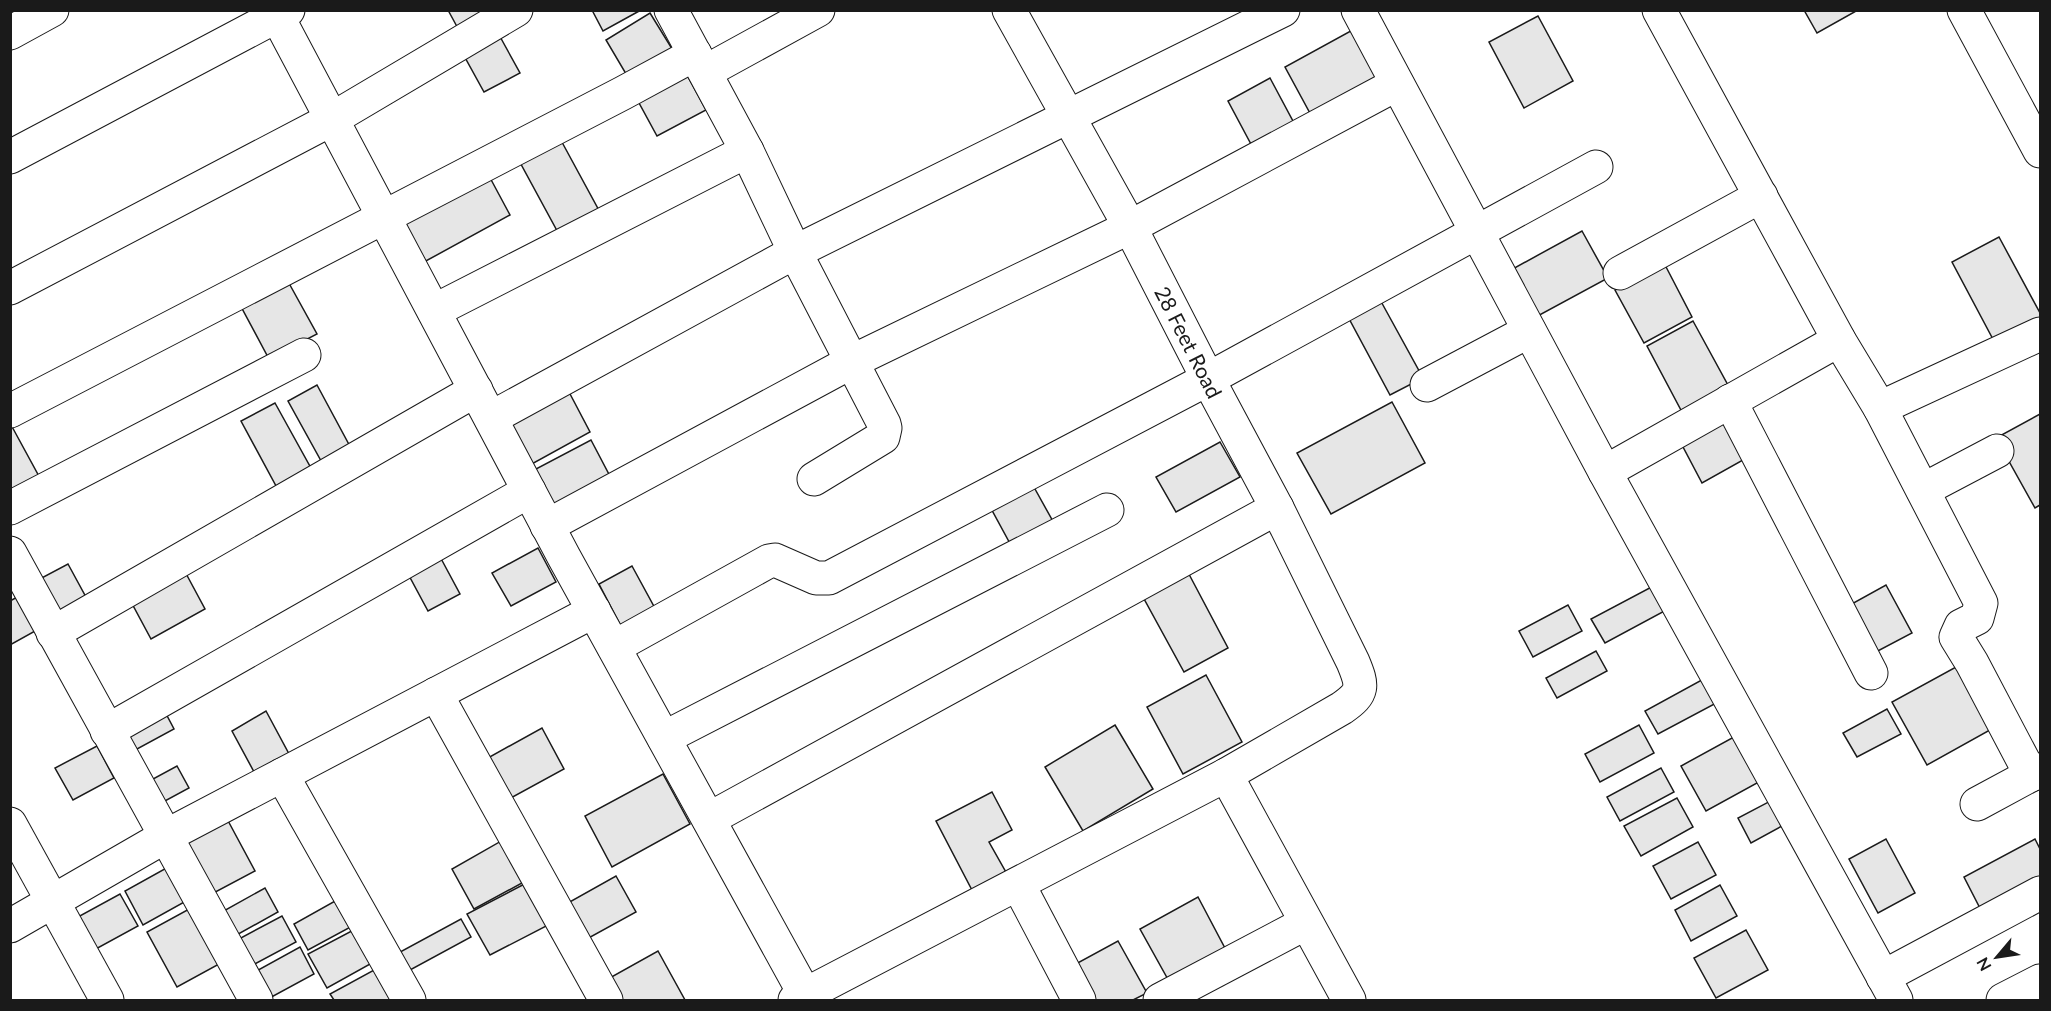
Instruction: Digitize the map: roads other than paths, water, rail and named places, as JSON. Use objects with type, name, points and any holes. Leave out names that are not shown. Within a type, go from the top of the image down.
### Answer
[{"type":"street","points":[[10,33],[52,10]]},
{"type":"street","points":[[10,288],[332,118],[516,10]]},
{"type":"street","points":[[671,10],[747,151],[795,252],[884,424],[885,433],[877,442],[814,479]]},
{"type":"street","points":[[10,411],[623,93],[700,63],[818,10]]},
{"type":"street","points":[[491,418],[795,252],[1283,10]]},
{"type":"street","points":[[1358,10],[1605,472],[1890,989],[2040,892]]},
{"type":"street","points":[[1659,10],[1839,340],[1880,408],[1981,603],[1977,618],[1961,626],[1956,637],[2036,773],[1977,804]]},
{"type":"street","points":[[1964,10],[2040,150]]},
{"type":"street","points":[[10,157],[280,12],[332,118],[547,526],[709,819],[803,999],[1226,775],[1349,1000]]},
{"type":"street","name":"28 Feet Road","points":[[1017,13],[1068,118],[1130,227],[1277,508],[1360,678],[1361,687],[1351,701],[1226,775]]},
{"type":"street","points":[[547,526],[853,361],[1130,227],[1397,84]]},
{"type":"street","points":[[434,311],[747,151]]},
{"type":"street","points":[[614,647],[769,561],[775,560],[816,578],[829,578],[1208,379],[1596,167]]},
{"type":"street","points":[[1620,273],[1761,196]]},
{"type":"street","points":[[1428,385],[1529,331]]},
{"type":"street","points":[[1880,408],[2040,334]]},
{"type":"street","points":[[1605,472],[1839,340]]},
{"type":"street","points":[[10,508],[304,355]]},
{"type":"street","points":[[53,633],[476,390]]},
{"type":"street","points":[[1730,401],[1871,673]]},
{"type":"street","points":[[1923,490],[1997,451]]},
{"type":"street","points":[[107,731],[529,491]]},
{"type":"street","points":[[709,819],[1277,508]]},
{"type":"street","points":[[664,738],[1107,510]]},
{"type":"street","points":[[10,553],[256,1000]]},
{"type":"street","points":[[10,926],[166,836],[594,611]]},
{"type":"street","points":[[436,694],[606,1000]]},
{"type":"street","points":[[282,775],[409,1000]]},
{"type":"street","points":[[10,824],[107,1000]]},
{"type":"street","points":[[1018,884],[1079,1000]]},
{"type":"street","points":[[1160,1000],[1305,923]]},
{"type":"street","points":[[2003,1000],[2040,981]]}]
